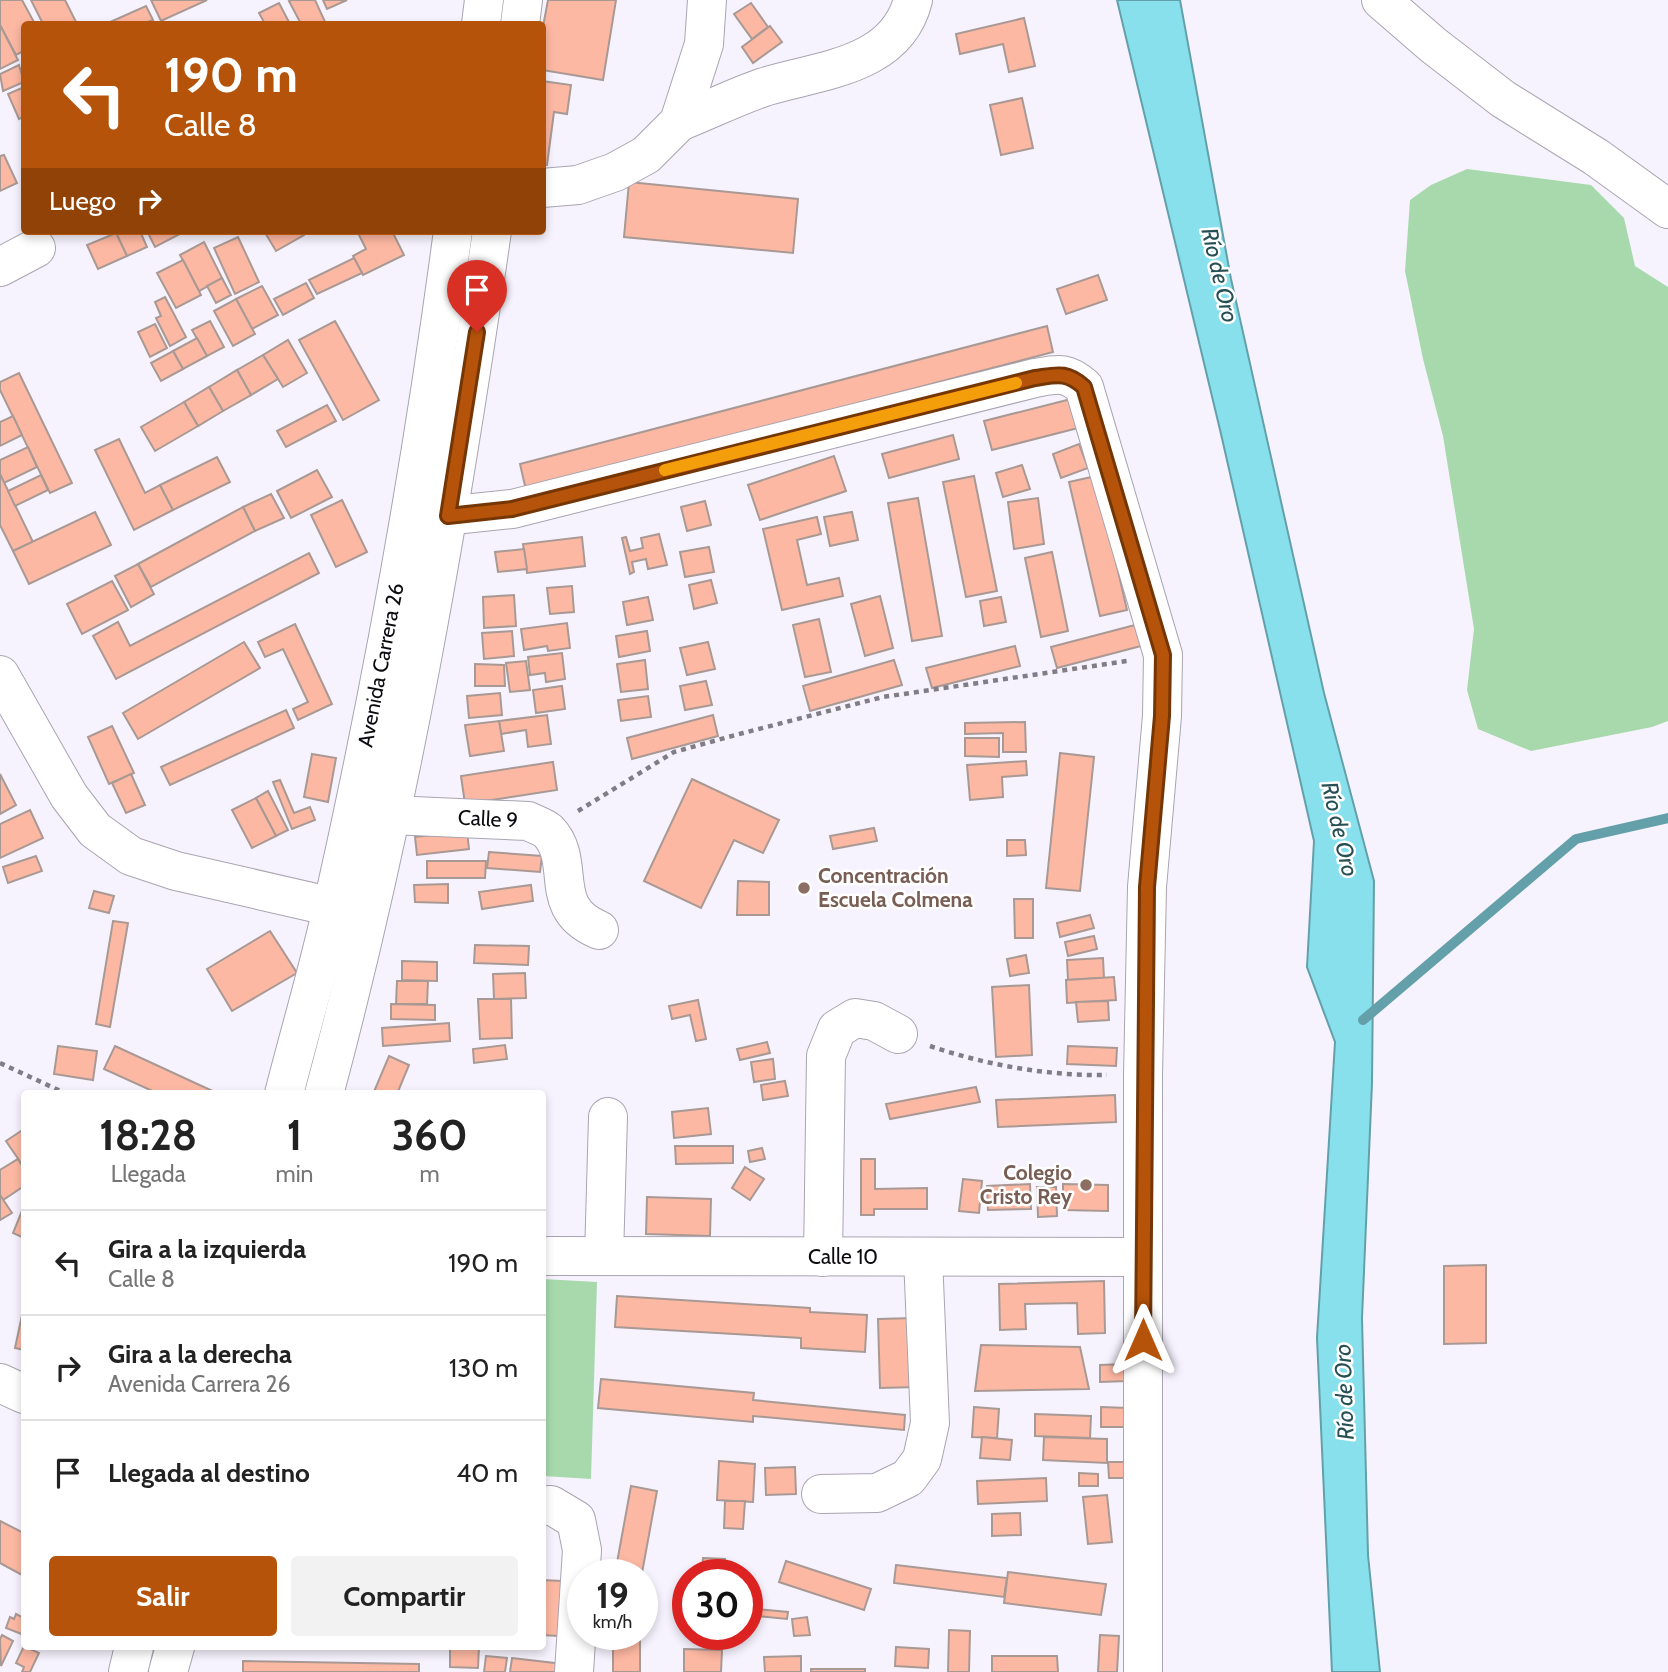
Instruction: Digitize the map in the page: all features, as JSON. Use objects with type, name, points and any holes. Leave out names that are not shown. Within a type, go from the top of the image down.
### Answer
[{"type":"street","points":[[481,21],[484,0]]},
{"type":"street","points":[[520,21],[523,0]]},
{"type":"street","points":[[679,122],[704,44],[707,0]]},
{"type":"street","points":[[546,188],[578,185],[615,172],[646,155],[679,122],[762,88],[847,66],[890,43],[913,0]]},
{"type":"street","points":[[1381,0],[1433,45],[1503,99],[1596,157],[1668,209]]},
{"type":"street","name":"Avenida Carrera 26","points":[[285,1090],[333,907],[410,519],[452,235]]},
{"type":"street","name":"Avenida Carrera 26","points":[[325,1090],[391,816],[448,516],[491,235]]},
{"type":"street","points":[[0,267],[36,248]]},
{"type":"street","points":[[410,519],[512,509],[1035,378],[1072,376],[1084,387],[1163,655],[1162,716],[1147,887],[1143,1074],[1143,1672]]},
{"type":"street","points":[[0,675],[69,796],[95,830],[131,856],[176,871],[333,907]]},
{"type":"street","name":"Calle 9","points":[[391,816],[528,821],[547,830],[558,846],[569,906],[582,923],[598,930]]},
{"type":"street","points":[[823,1257],[826,1056],[837,1030],[855,1018],[874,1021],[898,1034]]},
{"type":"street","points":[[604,1256],[608,1117]]},
{"type":"street","name":"Calle 10","points":[[546,1256],[1143,1258]]},
{"type":"street","points":[[821,1494],[877,1493],[908,1478],[922,1458],[930,1423],[923,1257]]},
{"type":"street","points":[[0,1383],[21,1393]]},
{"type":"street","points":[[546,1506],[551,1505],[576,1520],[582,1550],[574,1672]]},
{"type":"street","points":[[128,1672],[133,1650]]},
{"type":"street","points":[[169,1672],[174,1650]]},
{"type":"path","points":[[547,830],[674,752],[883,697],[1163,655]]},
{"type":"path","points":[[898,1034],[945,1051],[997,1064],[1094,1075],[1143,1074]]},
{"type":"path","points":[[0,1063],[58,1090]]},
{"type":"green space","points":[[1467,169],[1591,185],[1624,218],[1635,266],[1668,287],[1668,721],[1652,727],[1531,751],[1478,729],[1467,690],[1474,629],[1443,436],[1423,359],[1405,271],[1410,200],[1431,185]]},
{"type":"green space","points":[[546,1279],[597,1282],[591,1479],[546,1476]]},
{"type":"water","name":"Río de Oro","points":[[1117,0],[1180,0],[1231,279],[1324,693],[1374,881],[1372,1083],[1362,1318],[1368,1555],[1380,1672],[1332,1672],[1317,1338],[1335,1042],[1307,967],[1314,841],[1221,434]]},
{"type":"building","points":[[0,0],[22,0],[33,21],[21,21],[21,52],[16,55],[0,25]]},
{"type":"building","points":[[31,0],[65,0],[76,21],[42,21]]},
{"type":"building","points":[[151,0],[207,0],[161,21]]},
{"type":"building","points":[[315,0],[325,21],[299,21],[289,1]]},
{"type":"building","points":[[323,0],[347,0],[327,9]]},
{"type":"building","points":[[548,0],[616,0],[603,80],[546,71],[544,21]]},
{"type":"building","points":[[279,3],[288,21],[263,21],[259,13]]},
{"type":"building","points":[[751,3],[768,27],[752,39],[734,14]]},
{"type":"building","points":[[146,6],[153,20],[150,21],[112,21]]},
{"type":"building","points":[[1024,18],[1035,66],[1009,72],[1003,44],[960,54],[956,34]]},
{"type":"building","points":[[0,25],[18,60],[0,69]]},
{"type":"building","points":[[770,26],[782,42],[753,63],[742,47]]},
{"type":"building","points":[[19,65],[21,83],[3,91],[0,74]]},
{"type":"building","points":[[546,82],[571,85],[567,114],[554,112],[547,165]]},
{"type":"building","points":[[21,88],[19,119],[8,94]]},
{"type":"building","points":[[1022,98],[1033,148],[1001,155],[990,105]]},
{"type":"building","points":[[4,155],[17,183],[0,191],[0,156]]},
{"type":"building","points":[[629,182],[798,199],[793,253],[624,237]]},
{"type":"building","points":[[117,235],[142,235],[147,247],[127,256]]},
{"type":"building","points":[[117,235],[127,256],[98,269],[87,245]]},
{"type":"building","points":[[149,235],[178,235],[155,247]]},
{"type":"building","points":[[266,235],[304,235],[276,251]]},
{"type":"building","points":[[359,235],[394,235],[404,255],[363,275],[353,256],[366,249]]},
{"type":"building","points":[[238,237],[259,282],[235,294],[214,248]]},
{"type":"building","points":[[204,242],[222,278],[199,291],[180,255]]},
{"type":"building","points":[[354,258],[362,273],[317,294],[309,280]]},
{"type":"building","points":[[183,260],[201,295],[176,308],[157,273]]},
{"type":"building","points":[[1098,275],[1107,300],[1066,314],[1057,289]]},
{"type":"building","points":[[222,278],[231,295],[216,303],[207,286]]},
{"type":"building","points":[[306,283],[314,298],[283,315],[274,299]]},
{"type":"building","points":[[262,286],[278,315],[252,329],[236,299]]},
{"type":"building","points":[[165,297],[186,337],[170,346],[156,318],[161,316],[155,302]]},
{"type":"building","points":[[236,299],[255,334],[233,346],[214,311]]},
{"type":"building","points":[[210,321],[224,347],[207,356],[192,330]]},
{"type":"building","points":[[335,321],[379,400],[343,420],[299,340]]},
{"type":"building","points":[[155,324],[167,348],[150,357],[138,332]]},
{"type":"building","points":[[1047,326],[1053,352],[526,490],[520,464]]},
{"type":"building","points":[[197,338],[207,356],[183,369],[173,351]]},
{"type":"building","points":[[288,340],[307,373],[283,387],[263,355]]},
{"type":"building","points":[[173,351],[183,369],[161,381],[151,363]]},
{"type":"building","points":[[263,355],[278,379],[251,395],[237,370]]},
{"type":"building","points":[[237,370],[251,395],[223,411],[209,387]]},
{"type":"building","points":[[19,373],[72,483],[50,493],[0,390],[0,382]]},
{"type":"building","points":[[209,387],[223,411],[198,426],[184,402]]},
{"type":"building","points":[[1071,399],[1078,428],[992,450],[984,421]]},
{"type":"building","points":[[184,402],[198,426],[155,451],[141,427]]},
{"type":"building","points":[[327,405],[336,421],[286,447],[277,431]]},
{"type":"building","points":[[13,416],[22,435],[0,446],[0,422]]},
{"type":"building","points":[[953,435],[959,459],[889,478],[882,454]]},
{"type":"building","points":[[119,439],[145,493],[160,485],[173,510],[134,530],[95,450]]},
{"type":"building","points":[[1079,444],[1088,468],[1061,478],[1053,454]]},
{"type":"building","points":[[28,447],[37,467],[4,483],[0,474],[0,460]]},
{"type":"building","points":[[834,456],[846,491],[760,520],[748,485]]},
{"type":"building","points":[[217,457],[230,482],[173,510],[160,485]]},
{"type":"building","points":[[1022,465],[1030,489],[1003,497],[996,473]]},
{"type":"building","points":[[317,470],[332,497],[291,518],[277,491]]},
{"type":"building","points":[[0,474],[33,542],[13,551],[0,525]]},
{"type":"building","points":[[41,475],[48,490],[15,506],[8,491]]},
{"type":"building","points":[[974,476],[997,591],[966,597],[943,482]]},
{"type":"building","points":[[1096,476],[1127,610],[1100,616],[1069,482]]},
{"type":"building","points":[[271,494],[284,518],[255,531],[243,507]]},
{"type":"building","points":[[918,498],[942,636],[912,641],[888,503]]},
{"type":"building","points":[[1038,498],[1044,544],[1014,549],[1008,502]]},
{"type":"building","points":[[342,500],[367,552],[336,567],[311,515]]},
{"type":"building","points":[[705,501],[711,525],[687,531],[681,507]]},
{"type":"building","points":[[243,507],[255,531],[151,587],[138,564]]},
{"type":"building","points":[[95,512],[111,545],[29,584],[13,551]]},
{"type":"building","points":[[852,512],[858,540],[830,546],[824,517]]},
{"type":"building","points":[[817,517],[821,534],[797,540],[807,585],[839,578],[843,596],[782,610],[763,529]]},
{"type":"building","points":[[659,534],[667,565],[648,569],[646,559],[632,562],[634,572],[630,574],[622,538],[626,537],[630,551],[643,548],[641,538]]},
{"type":"building","points":[[582,537],[585,566],[527,573],[523,544]]},
{"type":"building","points":[[709,547],[714,572],[685,577],[680,552]]},
{"type":"building","points":[[524,549],[527,569],[498,572],[495,552]]},
{"type":"building","points":[[1052,552],[1068,631],[1041,637],[1025,558]]},
{"type":"building","points":[[309,553],[319,573],[116,679],[93,636],[118,622],[130,646]]},
{"type":"building","points":[[138,564],[154,594],[131,607],[115,576]]},
{"type":"building","points":[[711,580],[717,603],[694,609],[689,585]]},
{"type":"building","points":[[112,581],[128,610],[82,634],[67,604]]},
{"type":"building","points":[[572,586],[574,612],[550,614],[547,588]]},
{"type":"building","points":[[514,595],[516,626],[484,628],[483,597]]},
{"type":"building","points":[[880,596],[893,648],[865,656],[851,604]]},
{"type":"building","points":[[648,597],[653,620],[627,625],[623,602]]},
{"type":"building","points":[[1001,597],[1006,622],[984,626],[980,601]]},
{"type":"building","points":[[819,619],[831,672],[805,677],[793,625]]},
{"type":"building","points":[[567,623],[570,648],[548,651],[547,646],[524,650],[521,629]]},
{"type":"building","points":[[295,624],[332,704],[298,720],[293,709],[308,702],[283,649],[265,657],[258,642]]},
{"type":"building","points":[[1135,625],[1141,646],[1057,668],[1051,647]]},
{"type":"building","points":[[512,631],[514,656],[484,659],[482,633]]},
{"type":"building","points":[[647,631],[650,651],[619,657],[616,636]]},
{"type":"building","points":[[244,642],[260,668],[138,739],[123,713]]},
{"type":"building","points":[[708,642],[715,669],[687,675],[680,648]]},
{"type":"building","points":[[1015,646],[1020,666],[932,688],[926,668]]},
{"type":"building","points":[[562,653],[565,679],[546,682],[545,673],[530,675],[528,657]]},
{"type":"building","points":[[645,660],[648,689],[621,692],[617,664]]},
{"type":"building","points":[[894,660],[902,685],[810,711],[803,686]]},
{"type":"building","points":[[526,661],[530,690],[510,692],[506,663]]},
{"type":"building","points":[[475,664],[504,665],[505,686],[475,686]]},
{"type":"building","points":[[706,681],[712,705],[685,710],[680,686]]},
{"type":"building","points":[[562,686],[565,709],[536,713],[533,690]]},
{"type":"building","points":[[500,693],[502,715],[469,718],[467,696]]},
{"type":"building","points":[[648,696],[651,717],[621,721],[618,700]]},
{"type":"building","points":[[286,710],[294,728],[170,785],[161,767]]},
{"type":"building","points":[[547,715],[551,744],[528,747],[526,730],[501,734],[499,721]]},
{"type":"building","points":[[713,715],[718,736],[632,759],[627,738]]},
{"type":"building","points":[[499,721],[504,751],[470,756],[465,725]]},
{"type":"building","points":[[1025,722],[1026,752],[1003,752],[1003,733],[965,734],[965,723]]},
{"type":"building","points":[[112,726],[134,773],[109,784],[88,737]]},
{"type":"building","points":[[965,738],[999,738],[999,757],[965,756]]},
{"type":"building","points":[[1060,753],[1094,757],[1080,891],[1046,888]]},
{"type":"building","points":[[312,754],[336,758],[328,802],[304,797]]},
{"type":"building","points":[[1026,761],[1027,775],[1002,777],[1003,797],[970,800],[967,765]]},
{"type":"building","points":[[553,762],[557,790],[465,804],[461,776]]},
{"type":"building","points":[[0,774],[16,805],[0,814]]},
{"type":"building","points":[[131,774],[145,805],[126,813],[112,783]]},
{"type":"building","points":[[692,779],[779,820],[763,853],[734,840],[701,908],[644,881]]},
{"type":"building","points":[[280,780],[294,813],[310,807],[315,820],[292,829],[273,782]]},
{"type":"building","points":[[268,791],[288,830],[276,836],[256,798]]},
{"type":"building","points":[[256,798],[276,836],[252,848],[232,810]]},
{"type":"building","points":[[30,810],[43,838],[0,858],[0,824]]},
{"type":"building","points":[[874,828],[877,841],[833,849],[830,836]]},
{"type":"building","points":[[467,831],[469,849],[417,855],[415,837]]},
{"type":"building","points":[[1007,840],[1025,840],[1026,855],[1007,856]]},
{"type":"building","points":[[489,852],[542,856],[540,872],[487,868]]},
{"type":"building","points":[[36,856],[42,871],[8,883],[3,867]]},
{"type":"building","points":[[427,861],[486,861],[485,878],[427,878]]},
{"type":"building","points":[[738,881],[769,882],[769,915],[737,915]]},
{"type":"building","points":[[448,884],[448,903],[415,902],[414,885]]},
{"type":"building","points":[[531,885],[533,901],[482,909],[479,892]]},
{"type":"building","points":[[94,891],[114,896],[109,913],[89,908]]},
{"type":"building","points":[[1014,899],[1033,899],[1033,938],[1015,938]]},
{"type":"building","points":[[1090,915],[1094,928],[1060,937],[1057,923]]},
{"type":"building","points":[[113,921],[128,923],[110,1027],[96,1024]]},
{"type":"building","points":[[270,931],[297,973],[232,1011],[207,969]]},
{"type":"building","points":[[1094,936],[1097,949],[1068,956],[1065,942]]},
{"type":"building","points":[[475,945],[529,946],[528,965],[474,963]]},
{"type":"building","points":[[1026,955],[1029,973],[1010,976],[1007,959]]},
{"type":"building","points":[[1103,958],[1104,978],[1068,980],[1067,960]]},
{"type":"building","points":[[402,961],[437,962],[437,981],[402,980]]},
{"type":"building","points":[[525,973],[526,998],[494,999],[493,974]]},
{"type":"building","points":[[1114,977],[1116,1000],[1067,1003],[1066,980]]},
{"type":"building","points":[[397,981],[428,981],[427,1004],[396,1004]]},
{"type":"building","points":[[1029,985],[1032,1055],[996,1057],[992,987]]},
{"type":"building","points":[[478,999],[511,999],[512,1038],[480,1039]]},
{"type":"building","points":[[698,1000],[706,1039],[696,1041],[690,1015],[672,1019],[669,1006]]},
{"type":"building","points":[[1108,1001],[1109,1020],[1078,1022],[1076,1002]]},
{"type":"building","points":[[391,1004],[435,1005],[435,1020],[391,1019]]},
{"type":"building","points":[[449,1023],[450,1041],[383,1046],[382,1028]]},
{"type":"building","points":[[767,1042],[770,1053],[740,1060],[737,1049]]},
{"type":"building","points":[[505,1045],[507,1059],[474,1063],[473,1049]]},
{"type":"building","points":[[58,1046],[97,1051],[93,1080],[54,1074]]},
{"type":"building","points":[[115,1046],[210,1090],[150,1090],[104,1069]]},
{"type":"building","points":[[1068,1046],[1117,1048],[1116,1066],[1067,1064]]},
{"type":"building","points":[[389,1056],[409,1065],[399,1090],[375,1090]]},
{"type":"building","points":[[773,1059],[775,1079],[754,1082],[751,1062]]},
{"type":"building","points":[[785,1081],[788,1096],[763,1100],[761,1085]]},
{"type":"building","points":[[976,1087],[980,1102],[890,1119],[886,1104]]},
{"type":"building","points":[[1115,1095],[1116,1122],[998,1127],[996,1100]]},
{"type":"building","points":[[708,1108],[711,1134],[674,1138],[672,1112]]},
{"type":"building","points":[[21,1131],[21,1163],[6,1141]]},
{"type":"building","points":[[675,1146],[733,1146],[733,1163],[676,1164]]},
{"type":"building","points":[[762,1148],[765,1159],[750,1162],[748,1151]]},
{"type":"building","points":[[18,1159],[21,1164],[21,1188],[3,1200],[0,1195],[0,1170]]},
{"type":"building","points":[[861,1159],[875,1159],[875,1189],[927,1188],[927,1209],[874,1209],[874,1215],[861,1215]]},
{"type":"building","points":[[745,1167],[764,1179],[750,1200],[732,1188]]},
{"type":"building","points":[[963,1179],[982,1181],[979,1213],[959,1211]]},
{"type":"building","points":[[1030,1184],[1031,1209],[988,1210],[987,1186]]},
{"type":"building","points":[[1063,1184],[1108,1185],[1108,1211],[1063,1210]]},
{"type":"building","points":[[1037,1187],[1056,1187],[1057,1216],[1038,1217]]},
{"type":"building","points":[[0,1195],[12,1213],[0,1220]]},
{"type":"building","points":[[647,1197],[711,1199],[710,1236],[646,1234]]},
{"type":"building","points":[[21,1213],[21,1237],[13,1233]]},
{"type":"building","points":[[1486,1265],[1486,1343],[1444,1344],[1444,1266]]},
{"type":"building","points":[[1104,1281],[1105,1333],[1078,1334],[1077,1303],[1025,1304],[1026,1329],[1000,1330],[999,1284]]},
{"type":"building","points":[[617,1296],[810,1308],[810,1312],[867,1315],[865,1352],[801,1348],[801,1338],[615,1327]]},
{"type":"building","points":[[914,1318],[916,1387],[880,1388],[878,1319]]},
{"type":"building","points":[[21,1320],[21,1349],[15,1348]]},
{"type":"building","points":[[981,1345],[1080,1347],[1089,1389],[975,1391]]},
{"type":"building","points":[[1126,1364],[1127,1381],[1100,1382],[1100,1365]]},
{"type":"building","points":[[601,1379],[754,1393],[753,1400],[905,1415],[904,1430],[753,1416],[753,1422],[598,1408]]},
{"type":"building","points":[[974,1407],[999,1409],[997,1438],[972,1437]]},
{"type":"building","points":[[1101,1407],[1128,1408],[1128,1427],[1101,1427]]},
{"type":"building","points":[[1035,1414],[1091,1416],[1090,1438],[1035,1436]]},
{"type":"building","points":[[982,1437],[1012,1440],[1010,1460],[980,1458]]},
{"type":"building","points":[[1044,1437],[1107,1439],[1107,1463],[1043,1460]]},
{"type":"building","points":[[719,1461],[755,1464],[753,1502],[717,1500]]},
{"type":"building","points":[[1108,1462],[1125,1462],[1126,1478],[1109,1478]]},
{"type":"building","points":[[795,1467],[796,1494],[766,1495],[765,1468]]},
{"type":"building","points":[[1079,1473],[1098,1474],[1098,1486],[1079,1486]]},
{"type":"building","points":[[1046,1478],[1047,1501],[978,1504],[977,1481]]},
{"type":"building","points":[[631,1486],[657,1491],[645,1559],[618,1559]]},
{"type":"building","points":[[1107,1495],[1112,1542],[1088,1544],[1083,1497]]},
{"type":"building","points":[[725,1501],[745,1501],[743,1529],[724,1528]]},
{"type":"building","points":[[1020,1513],[1021,1535],[992,1536],[992,1514]]},
{"type":"building","points":[[0,1521],[21,1532],[21,1574],[0,1563]]},
{"type":"building","points":[[786,1561],[871,1589],[864,1610],[779,1582]]},
{"type":"building","points":[[896,1565],[1007,1578],[1004,1597],[894,1583]]},
{"type":"building","points":[[1008,1572],[1106,1584],[1101,1615],[1004,1603]]},
{"type":"building","points":[[546,1580],[562,1581],[558,1636],[546,1635]]},
{"type":"building","points":[[763,1610],[788,1612],[787,1619],[763,1617]]},
{"type":"building","points":[[16,1614],[21,1616],[21,1634],[6,1628],[10,1617],[14,1619]]},
{"type":"building","points":[[807,1617],[810,1635],[794,1636],[792,1619]]},
{"type":"building","points":[[949,1630],[970,1631],[969,1672],[948,1672]]},
{"type":"building","points":[[2,1635],[13,1641],[1,1666],[0,1639]]},
{"type":"building","points":[[1100,1635],[1119,1636],[1117,1672],[1098,1672]]},
{"type":"building","points":[[896,1647],[929,1649],[928,1668],[895,1666]]},
{"type":"building","points":[[22,1650],[39,1653],[30,1672],[22,1672],[24,1667],[16,1663]]},
{"type":"building","points":[[450,1650],[479,1650],[478,1668],[450,1667]]},
{"type":"building","points":[[613,1650],[640,1650],[640,1672],[613,1672]]},
{"type":"building","points":[[684,1650],[722,1650],[721,1672],[684,1672]]},
{"type":"building","points":[[486,1656],[507,1658],[505,1672],[484,1672]]},
{"type":"building","points":[[801,1656],[801,1672],[765,1672],[764,1657]]},
{"type":"building","points":[[992,1656],[1057,1656],[1058,1672],[992,1672]]},
{"type":"building","points":[[512,1658],[563,1664],[562,1672],[510,1672]]},
{"type":"building","points":[[243,1661],[419,1664],[419,1672],[243,1672]]},
{"type":"building","points":[[811,1669],[865,1669],[865,1672],[811,1672]]},
{"type":"waterway","points":[[1363,1020],[1576,839],[1668,818]]},
{"type":"slow traffic","points":[[665,470],[1016,383]]},
{"type":"place","name":"Concentración Escuela Colmena","points":[[804,888]]},
{"type":"place","name":"Colegio Cristo Rey","points":[[1086,1185]]},
{"type":"route","points":[[477,332],[448,516],[512,509],[1035,378],[1072,376],[1084,387],[1163,655],[1162,716],[1147,887],[1143,1074],[1143,1340]]}]
